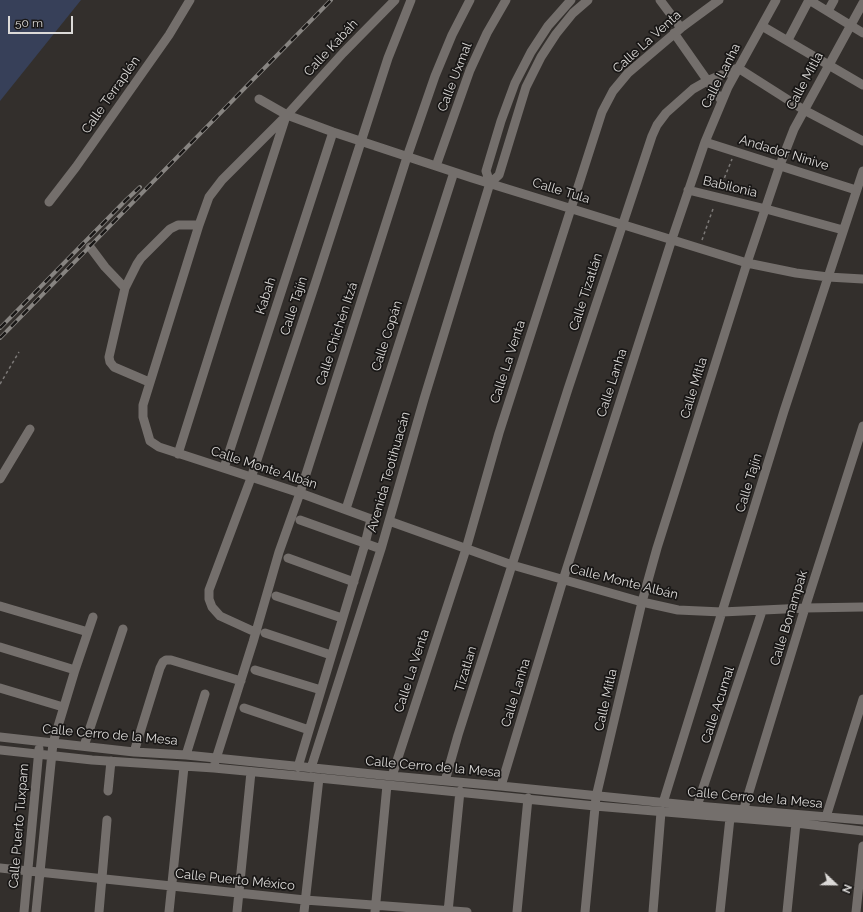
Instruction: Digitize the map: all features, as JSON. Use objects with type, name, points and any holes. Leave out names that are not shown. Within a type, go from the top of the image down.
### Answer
[{"type":"street","name":"Calle Terraplén","points":[[49,202],[76,167],[169,35],[190,0]]},
{"type":"street","name":"Calle Kabáh","points":[[150,441],[142,412],[149,382],[209,197],[222,180],[287,115],[343,52],[395,0]]},
{"type":"street","points":[[361,142],[388,58],[411,0]]},
{"type":"street","name":"Calle Chichén Itzá","points":[[214,768],[241,681],[260,632],[279,552],[300,493],[407,157],[435,76],[452,34],[470,0]]},
{"type":"street","name":"Calle Uxmal","points":[[436,166],[470,70],[487,33],[506,0]]},
{"type":"street","points":[[571,0],[548,26],[531,52],[515,83],[501,121],[486,171],[490,183],[498,175],[526,87],[541,57],[556,34],[573,13],[588,0]]},
{"type":"street","points":[[660,0],[707,81],[721,100]]},
{"type":"street","name":"Calle La Venta","points":[[375,908],[389,780],[466,549],[499,433],[602,112],[613,91],[628,73],[678,31],[719,0]]},
{"type":"street","name":"Calle Lanha","points":[[501,786],[564,580],[688,190],[721,100],[776,0]]},
{"type":"street","points":[[788,40],[809,0],[863,33]]},
{"type":"street","points":[[828,11],[834,0]]},
{"type":"street","name":"Calle Mitla","points":[[585,912],[596,801],[642,602],[660,540],[747,263],[780,165],[794,129],[863,3]]},
{"type":"street","points":[[762,26],[863,85]]},
{"type":"street","points":[[531,52],[541,57]]},
{"type":"street","points":[[738,68],[804,110],[863,140]]},
{"type":"street","name":"Calle Tizatlán","points":[[512,565],[622,224],[657,125],[666,113],[693,89],[707,81],[738,68]]},
{"type":"street","name":"Calle Tula","points":[[259,99],[287,115],[361,142],[747,263],[796,273],[863,279]]},
{"type":"street","points":[[178,454],[287,115]]},
{"type":"street","name":"Kabah","points":[[224,468],[333,132]]},
{"type":"street","name":"Calle Tajín","points":[[260,632],[220,616],[212,607],[209,599],[209,590],[251,478],[361,142]]},
{"type":"street","name":"Andador Ninive","points":[[705,142],[856,190]]},
{"type":"street","name":"Calle Tajín","points":[[653,912],[662,807],[784,411],[863,171]]},
{"type":"street","name":"Calle Copán","points":[[346,509],[454,172]]},
{"type":"street","name":"Avenida Teotihuacán","points":[[311,768],[381,549],[490,183]]},
{"type":"street","name":"Babilonia","points":[[688,190],[766,208],[843,230]]},
{"type":"street","points":[[149,382],[114,366],[110,362],[109,357],[126,288],[136,264],[170,229],[178,224],[199,225]]},
{"type":"street","points":[[90,247],[105,267],[126,288]]},
{"type":"street","name":"Calle Bonampak","points":[[742,814],[863,426]]},
{"type":"street","points":[[0,479],[30,429]]},
{"type":"street","name":"Calle Monte Albán","points":[[150,441],[159,447],[178,454],[300,493],[371,519],[365,544]]},
{"type":"street","points":[[300,520],[381,549]]},
{"type":"street","name":"Calle Monte Albán","points":[[389,521],[512,565],[642,602],[678,610],[722,612],[863,607]]},
{"type":"street","points":[[298,767],[365,544]]},
{"type":"street","points":[[288,558],[354,582]]},
{"type":"street","name":"Tizatlan","points":[[445,781],[458,735],[512,565]]},
{"type":"street","points":[[276,596],[342,618]]},
{"type":"street","points":[[0,606],[88,632]]},
{"type":"street","name":"Calle Acumal","points":[[698,806],[762,611]]},
{"type":"street","name":"Calle Puerto Tuxpam","points":[[36,912],[53,743],[63,707],[93,617]]},
{"type":"street","points":[[84,746],[123,629]]},
{"type":"street","points":[[260,632],[331,655]]},
{"type":"street","points":[[0,647],[75,670]]},
{"type":"street","points":[[134,752],[160,668],[166,660],[171,660],[241,681]]},
{"type":"street","points":[[255,670],[322,687],[336,689]]},
{"type":"street","points":[[0,688],[63,707]]},
{"type":"street","points":[[186,755],[205,694]]},
{"type":"street","points":[[826,817],[863,699]]},
{"type":"street","points":[[244,708],[309,730]]},
{"type":"street","name":"Calle Cerro de la Mesa","points":[[0,737],[134,752],[186,755],[311,768],[460,791],[528,798],[596,801],[662,807],[730,818],[742,814],[863,820]]},
{"type":"street","name":"Calle Puerto Tuxpam","points":[[24,912],[40,742]]},
{"type":"street","name":"Calle Cerro de la Mesa","points":[[0,750],[111,761],[214,768],[319,778],[445,781],[501,786],[596,801]]},
{"type":"street","points":[[108,791],[111,761]]},
{"type":"street","points":[[169,912],[184,767]]},
{"type":"street","points":[[236,912],[252,772]]},
{"type":"street","points":[[304,912],[319,778]]},
{"type":"street","points":[[448,911],[460,791]]},
{"type":"street","points":[[517,912],[528,798]]},
{"type":"street","name":"Calle Cerro de la Mesa","points":[[662,807],[698,806],[796,823],[863,831]]},
{"type":"street","points":[[720,912],[730,818]]},
{"type":"street","points":[[99,912],[107,820]]},
{"type":"street","points":[[787,912],[796,823]]},
{"type":"street","points":[[856,912],[863,846]]},
{"type":"street","name":"Calle Puerto México","points":[[0,868],[375,908],[467,912]]},
{"type":"path","points":[[0,384],[19,352]]},
{"type":"shaded area","points":[[0,0],[81,0],[0,101]]},
{"type":"railway","points":[[0,338],[331,0]]},
{"type":"railway","points":[[0,328],[140,187]]}]
